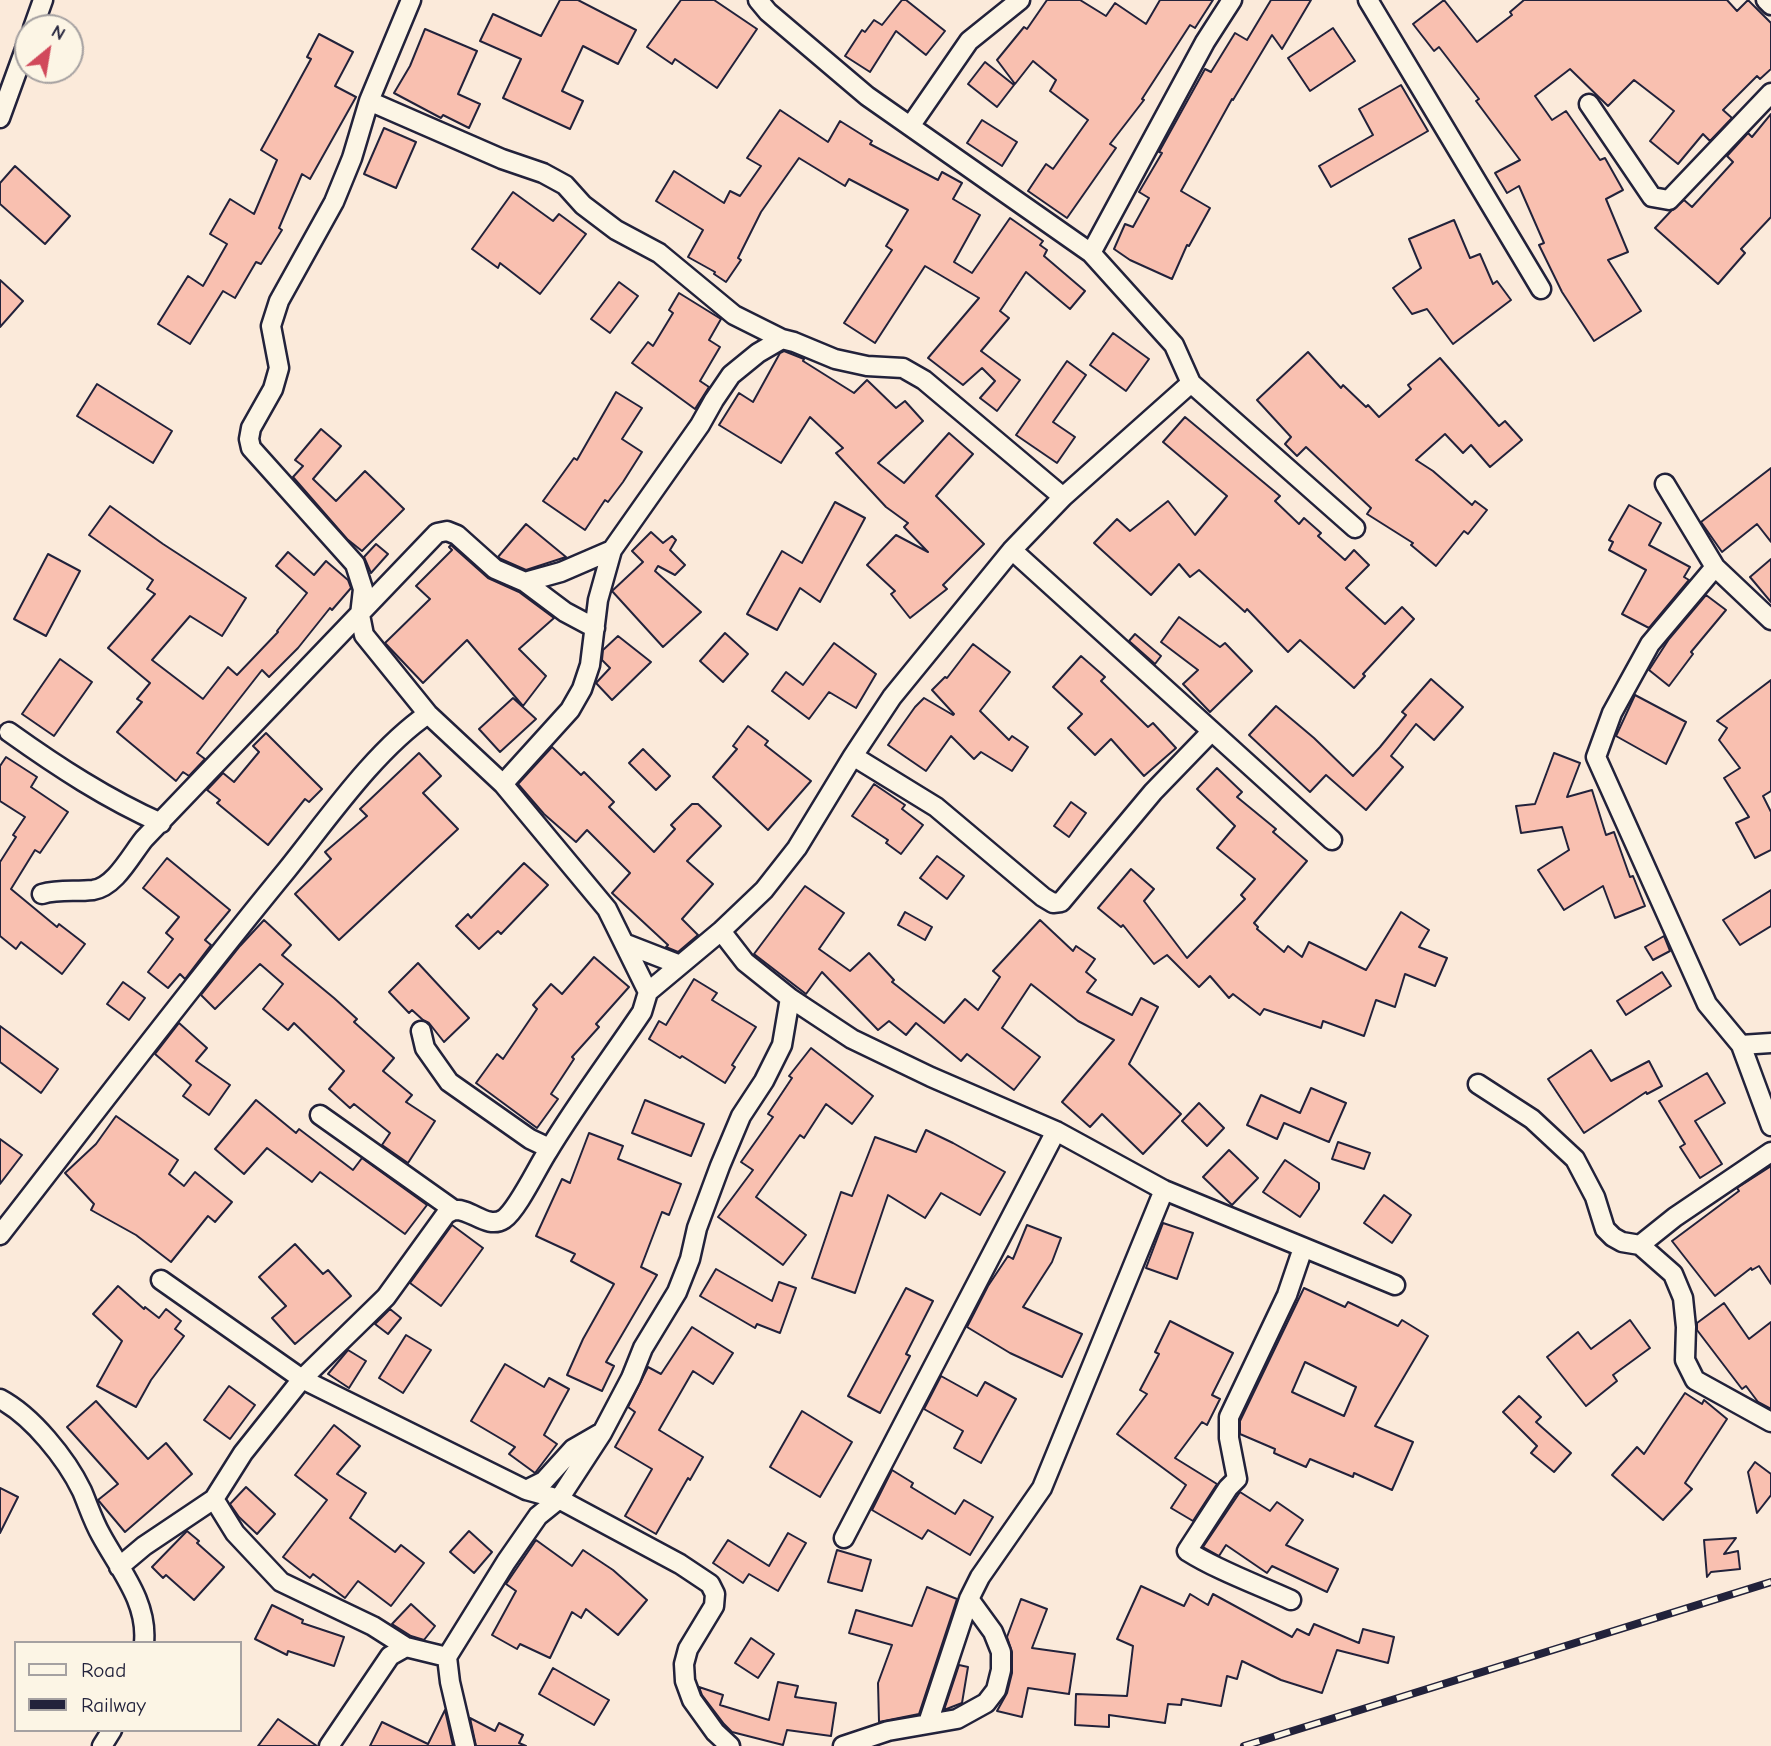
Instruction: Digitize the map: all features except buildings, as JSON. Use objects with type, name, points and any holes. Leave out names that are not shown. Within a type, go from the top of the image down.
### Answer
[{"type":"street","points":[[411,0],[369,101],[352,158],[334,202],[279,301],[271,326],[279,368],[274,389],[250,428],[251,448],[355,564],[363,589],[360,615],[364,635],[428,713],[503,784],[607,909],[648,992]]},
{"type":"street","points":[[758,0],[768,12],[867,96],[1091,253],[1174,345],[1191,383],[1355,528]]},
{"type":"street","points":[[911,125],[969,41],[1020,0]]},
{"type":"street","points":[[1091,253],[1205,42],[1232,0]]},
{"type":"street","points":[[1368,0],[1541,289]]},
{"type":"street","points":[[1766,0],[1771,5]]},
{"type":"street","points":[[0,118],[14,80]]},
{"type":"street","points":[[1589,104],[1652,197],[1669,200],[1771,93]]},
{"type":"street","points":[[369,101],[502,159],[543,173],[565,185],[583,205],[617,230],[659,253],[734,315],[782,339],[835,359],[867,366],[903,368],[924,380],[1063,496]]},
{"type":"street","points":[[503,784],[570,710],[590,666],[598,600],[612,550],[732,376],[758,353],[782,339]]},
{"type":"street","points":[[120,1567],[145,1546],[214,1499],[243,1453],[302,1379],[386,1297],[446,1214],[461,1209],[492,1222],[504,1219],[642,1012],[648,992],[721,931],[764,890],[797,848],[892,697],[1012,550],[1063,496],[1191,383]]},
{"type":"street","points":[[1665,484],[1715,567],[1771,620]]},
{"type":"street","points":[[42,894],[56,890],[95,890],[106,885],[144,839],[437,533],[447,531],[457,535],[495,569],[525,582],[565,611],[595,628]]},
{"type":"street","points":[[525,582],[561,572],[612,550]]},
{"type":"street","points":[[1012,550],[1332,839]]},
{"type":"street","points":[[1715,567],[1650,644],[1612,713],[1596,757],[1707,1004],[1741,1045],[1771,1126]]},
{"type":"street","points":[[0,1235],[251,913],[343,800],[404,730],[428,713]]},
{"type":"street","points":[[9,732],[63,771],[129,809],[161,823]]},
{"type":"street","points":[[853,756],[936,807],[1053,903],[1061,902],[1153,792],[1211,732]]},
{"type":"street","points":[[721,931],[745,962],[790,998],[852,1039],[931,1077],[1056,1131],[1164,1190],[1395,1285]]},
{"type":"street","points":[[626,944],[680,965]]},
{"type":"street","points":[[465,1746],[447,1657],[506,1562],[538,1516],[559,1499],[602,1433],[631,1378],[643,1348],[677,1292],[690,1259],[697,1228],[741,1115],[764,1081],[782,1045],[790,998]]},
{"type":"street","points":[[421,1031],[425,1048],[449,1082],[530,1139],[549,1149]]},
{"type":"street","points":[[1741,1045],[1771,1043]]},
{"type":"street","points":[[1478,1084],[1532,1119],[1575,1159],[1595,1197],[1605,1229],[1622,1242],[1640,1245],[1673,1274],[1683,1297],[1685,1360],[1695,1380],[1771,1422]]},
{"type":"street","points":[[320,1115],[454,1210]]},
{"type":"street","points":[[844,1538],[1056,1131]]},
{"type":"street","points":[[1640,1245],[1675,1217],[1771,1152]]},
{"type":"street","points":[[928,1723],[969,1599],[980,1577],[1042,1488],[1164,1190]]},
{"type":"street","points":[[1291,1600],[1224,1569],[1211,1566],[1187,1550],[1228,1488],[1237,1479],[1229,1438],[1229,1417],[1287,1295],[1303,1248]]},
{"type":"street","points":[[161,1280],[302,1379],[526,1490],[559,1499],[680,1564],[709,1584],[715,1594],[714,1606],[688,1648],[684,1664],[685,1681],[692,1700],[715,1732],[730,1746]]},
{"type":"street","points":[[0,1399],[12,1406],[56,1449],[80,1488],[99,1532],[135,1593],[146,1625],[144,1641]]},
{"type":"street","points":[[526,1490],[544,1481],[573,1450],[602,1433]]},
{"type":"street","points":[[214,1499],[235,1533],[281,1582],[373,1626],[406,1647],[447,1657]]},
{"type":"street","points":[[844,1746],[888,1731],[957,1719],[986,1703],[996,1690],[1001,1670],[1001,1652],[993,1632],[969,1599]]},
{"type":"street","points":[[329,1746],[390,1656],[406,1647]]},
{"type":"railway","points":[[1244,1746],[1771,1582]]}]
